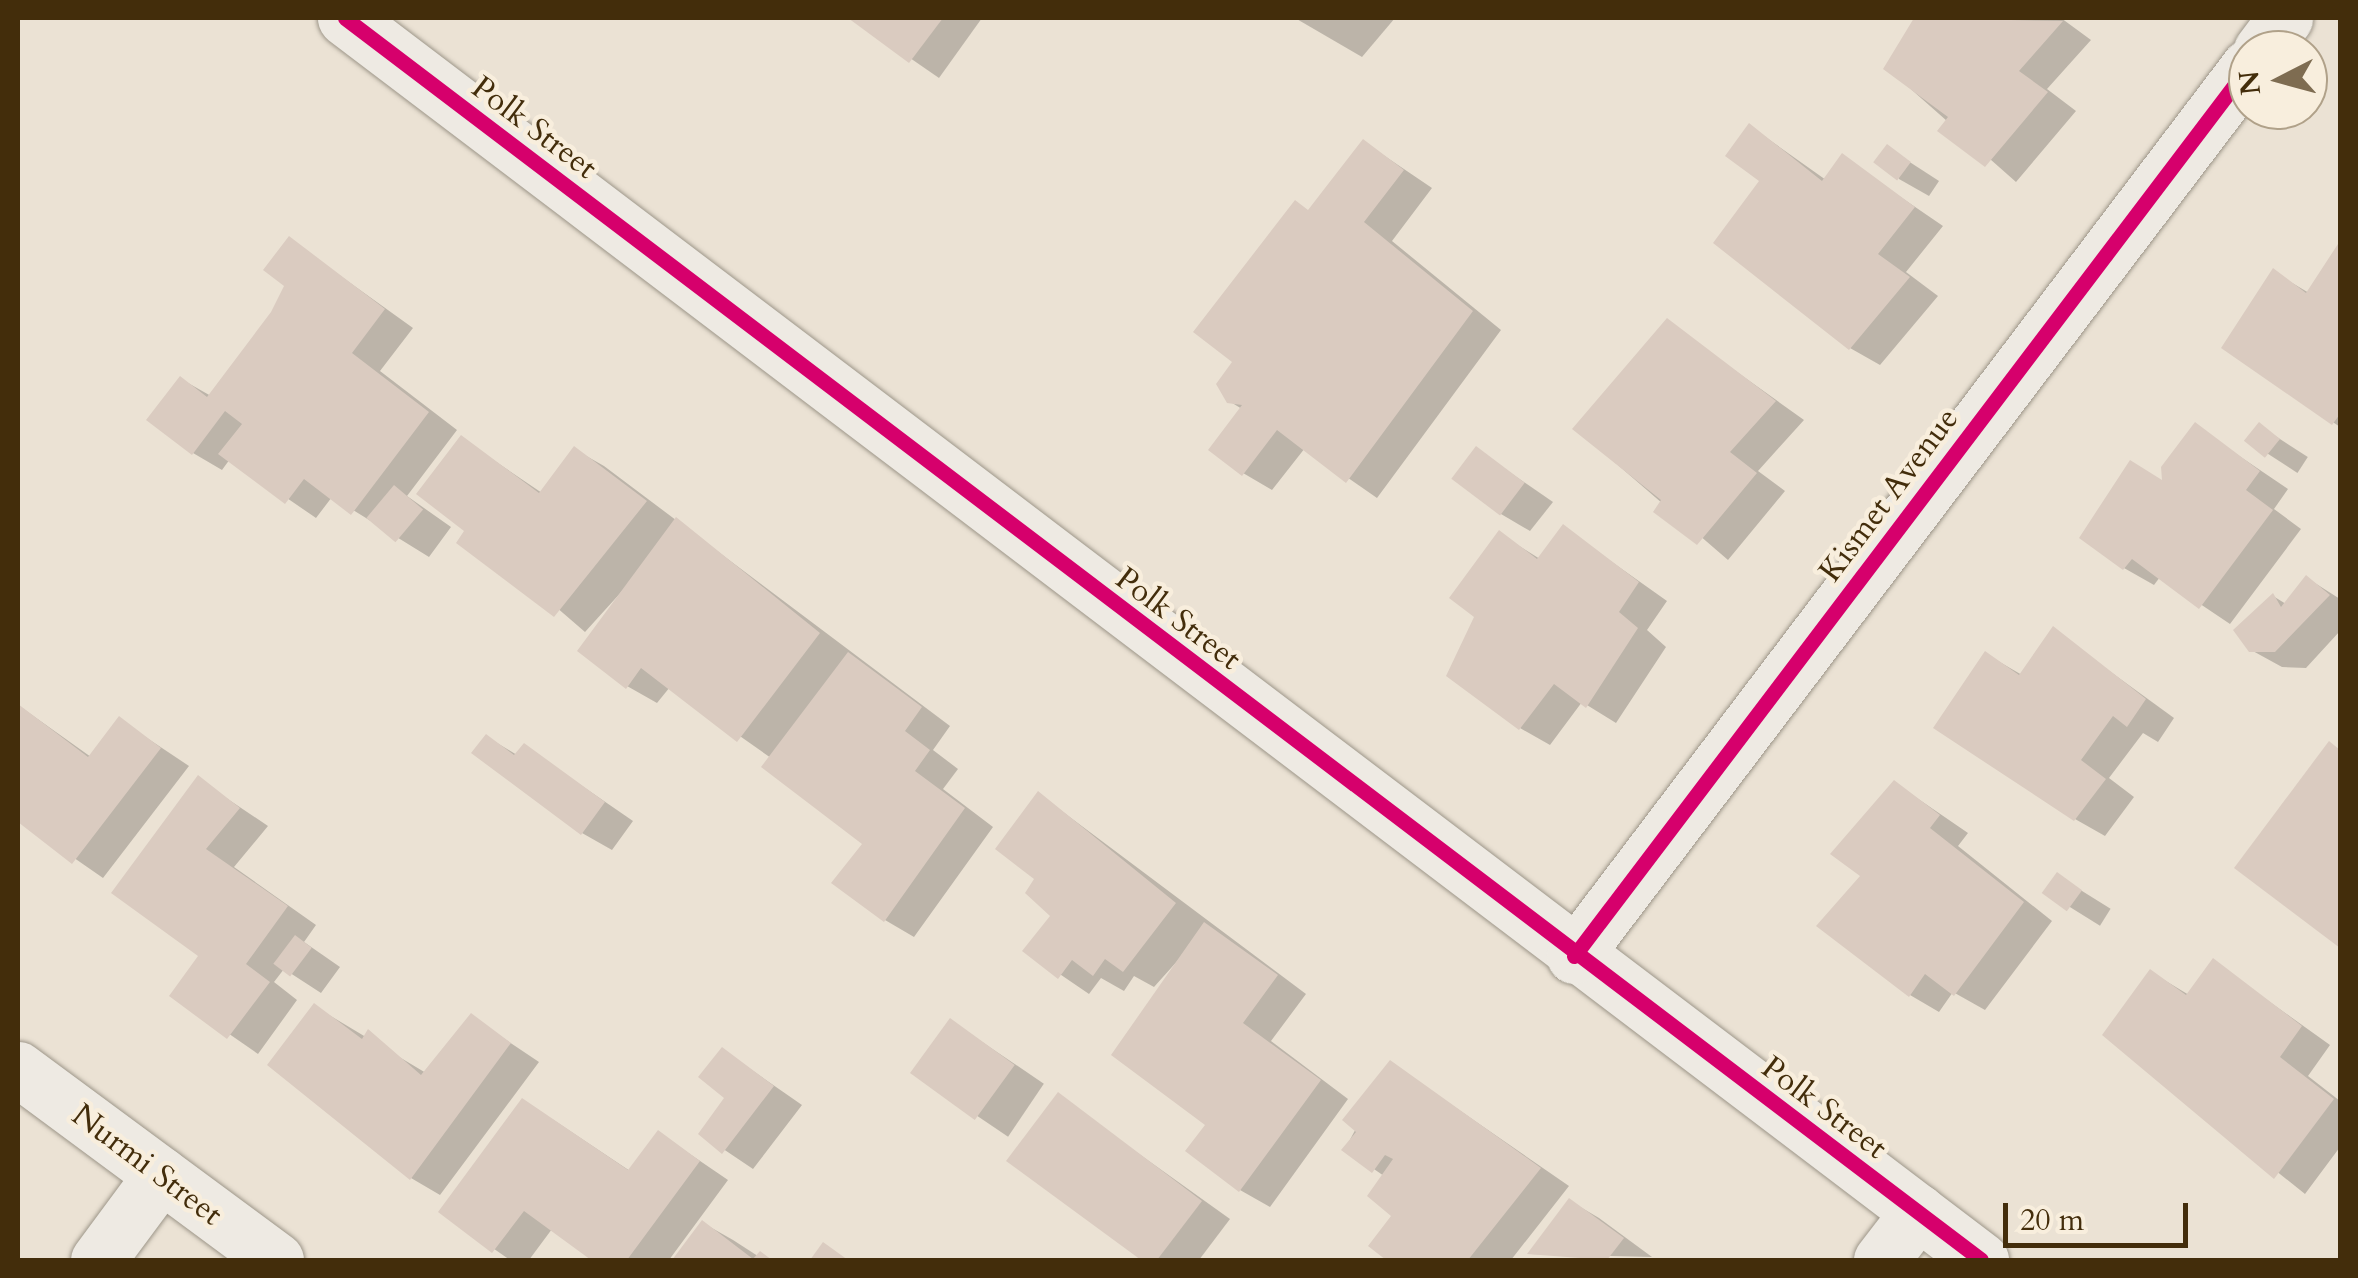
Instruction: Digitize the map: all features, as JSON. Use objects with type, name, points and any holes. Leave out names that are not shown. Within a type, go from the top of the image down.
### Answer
[{"type":"street","name":"Polk Street","points":[[345,18],[1574,956],[1981,1260]]},
{"type":"street","name":"Kismet Avenue","points":[[1574,956],[2228,93]]},
{"type":"street","name":"Nurmi Street","points":[[18,1069],[276,1260]]},
{"type":"street","points":[[98,1260],[162,1175]]},
{"type":"street","points":[[1881,1260],[1918,1212]]},
{"type":"building","points":[[848,18],[943,18],[909,63]]},
{"type":"building","points":[[1914,18],[2063,21],[2019,71],[2048,92],[1985,167],[1937,131],[1948,117],[1883,69]]},
{"type":"building","points":[[1749,123],[1822,181],[1842,153],[1915,207],[1878,254],[1910,277],[1849,350],[1713,243],[1759,181],[1725,156]]},
{"type":"building","points":[[1363,139],[1404,170],[1364,222],[1473,311],[1346,483],[1277,430],[1242,476],[1208,450],[1242,405],[1227,403],[1216,384],[1232,362],[1193,332],[1295,200],[1308,210]]},
{"type":"building","points":[[1887,144],[1911,162],[1897,180],[1873,162]]},
{"type":"building","points":[[289,236],[385,309],[352,353],[429,412],[351,515],[304,479],[285,504],[218,454],[242,424],[225,411],[192,455],[146,420],[180,376],[207,397],[271,312],[284,286],[263,270]]},
{"type":"building","points":[[2338,244],[2340,414],[2332,425],[2221,348],[2273,268],[2306,293]]},
{"type":"building","points":[[1667,318],[1776,401],[1730,452],[1757,473],[1697,545],[1653,512],[1661,500],[1572,429]]},
{"type":"building","points":[[2195,422],[2260,471],[2246,490],[2273,510],[2199,609],[2132,559],[2123,570],[2079,538],[2130,460],[2162,480],[2161,467]]},
{"type":"building","points":[[2259,422],[2280,439],[2265,458],[2244,441]]},
{"type":"building","points":[[461,435],[539,493],[574,446],[647,501],[554,617],[456,543],[464,531],[416,494]]},
{"type":"building","points":[[1476,446],[1525,483],[1500,515],[1451,479]]},
{"type":"building","points":[[394,485],[423,509],[395,542],[366,518]]},
{"type":"building","points":[[676,517],[820,633],[737,742],[641,668],[626,689],[577,651]]},
{"type":"building","points":[[1563,524],[1639,582],[1619,612],[1638,628],[1586,708],[1554,684],[1519,730],[1446,676],[1474,617],[1449,598],[1499,530],[1537,559]]},
{"type":"building","points":[[2306,575],[2330,595],[2275,652],[2249,652],[2233,630],[2273,593],[2281,607]]},
{"type":"building","points":[[2053,626],[2146,699],[2127,727],[2113,716],[2081,760],[2106,779],[2074,821],[1933,728],[1985,651],[2019,675]]},
{"type":"building","points":[[848,652],[922,707],[905,731],[930,750],[915,771],[965,808],[884,922],[831,883],[862,844],[761,767]]},
{"type":"building","points":[[18,704],[88,757],[119,716],[161,748],[72,864],[18,822]]},
{"type":"building","points":[[486,734],[514,755],[524,743],[605,802],[581,835],[471,753]]},
{"type":"building","points":[[2329,741],[2340,750],[2340,948],[2234,868]]},
{"type":"building","points":[[198,775],[240,808],[206,849],[288,906],[246,964],[270,982],[227,1039],[169,996],[198,956],[111,893]]},
{"type":"building","points":[[1894,780],[1940,815],[1930,828],[2024,902],[1954,996],[1925,974],[1909,997],[1816,926],[1860,876],[1830,854]]},
{"type":"building","points":[[1038,791],[1176,903],[1123,972],[1105,959],[1093,976],[1072,960],[1058,979],[1022,951],[1050,916],[1025,893],[1034,879],[995,849]]},
{"type":"building","points":[[2057,872],[2082,890],[2067,911],[2042,893]]},
{"type":"building","points":[[1204,922],[1278,975],[1243,1023],[1321,1080],[1239,1192],[1185,1151],[1205,1125],[1111,1055]]},
{"type":"building","points":[[295,935],[312,948],[290,976],[273,964]]},
{"type":"building","points":[[2213,958],[2302,1026],[2280,1057],[2334,1099],[2274,1179],[2102,1035],[2150,969],[2186,995]]},
{"type":"building","points":[[314,1003],[362,1039],[368,1029],[421,1075],[471,1013],[511,1043],[410,1180],[267,1065]]},
{"type":"building","points":[[950,1018],[1015,1065],[975,1120],[910,1073]]},
{"type":"building","points":[[722,1047],[774,1086],[722,1154],[698,1134],[724,1098],[698,1077]]},
{"type":"building","points":[[1390,1060],[1541,1168],[1468,1260],[1386,1260],[1368,1246],[1391,1216],[1367,1196],[1393,1159],[1385,1155],[1372,1173],[1341,1150],[1356,1132],[1342,1120]]},
{"type":"building","points":[[1058,1092],[1202,1201],[1157,1260],[1141,1260],[1006,1161]]},
{"type":"building","points":[[522,1098],[628,1170],[658,1130],[700,1161],[627,1260],[591,1260],[524,1211],[492,1253],[438,1212]]},
{"type":"building","points":[[1569,1198],[1624,1238],[1607,1260],[1527,1254]]},
{"type":"building","points":[[702,1220],[753,1259],[760,1251],[772,1260],[672,1260]]},
{"type":"building","points":[[823,1242],[848,1260],[810,1260]]},
{"type":"cycle path","points":[[345,18],[1981,1260]]},
{"type":"cycle path","points":[[1574,956],[2228,93]]}]
